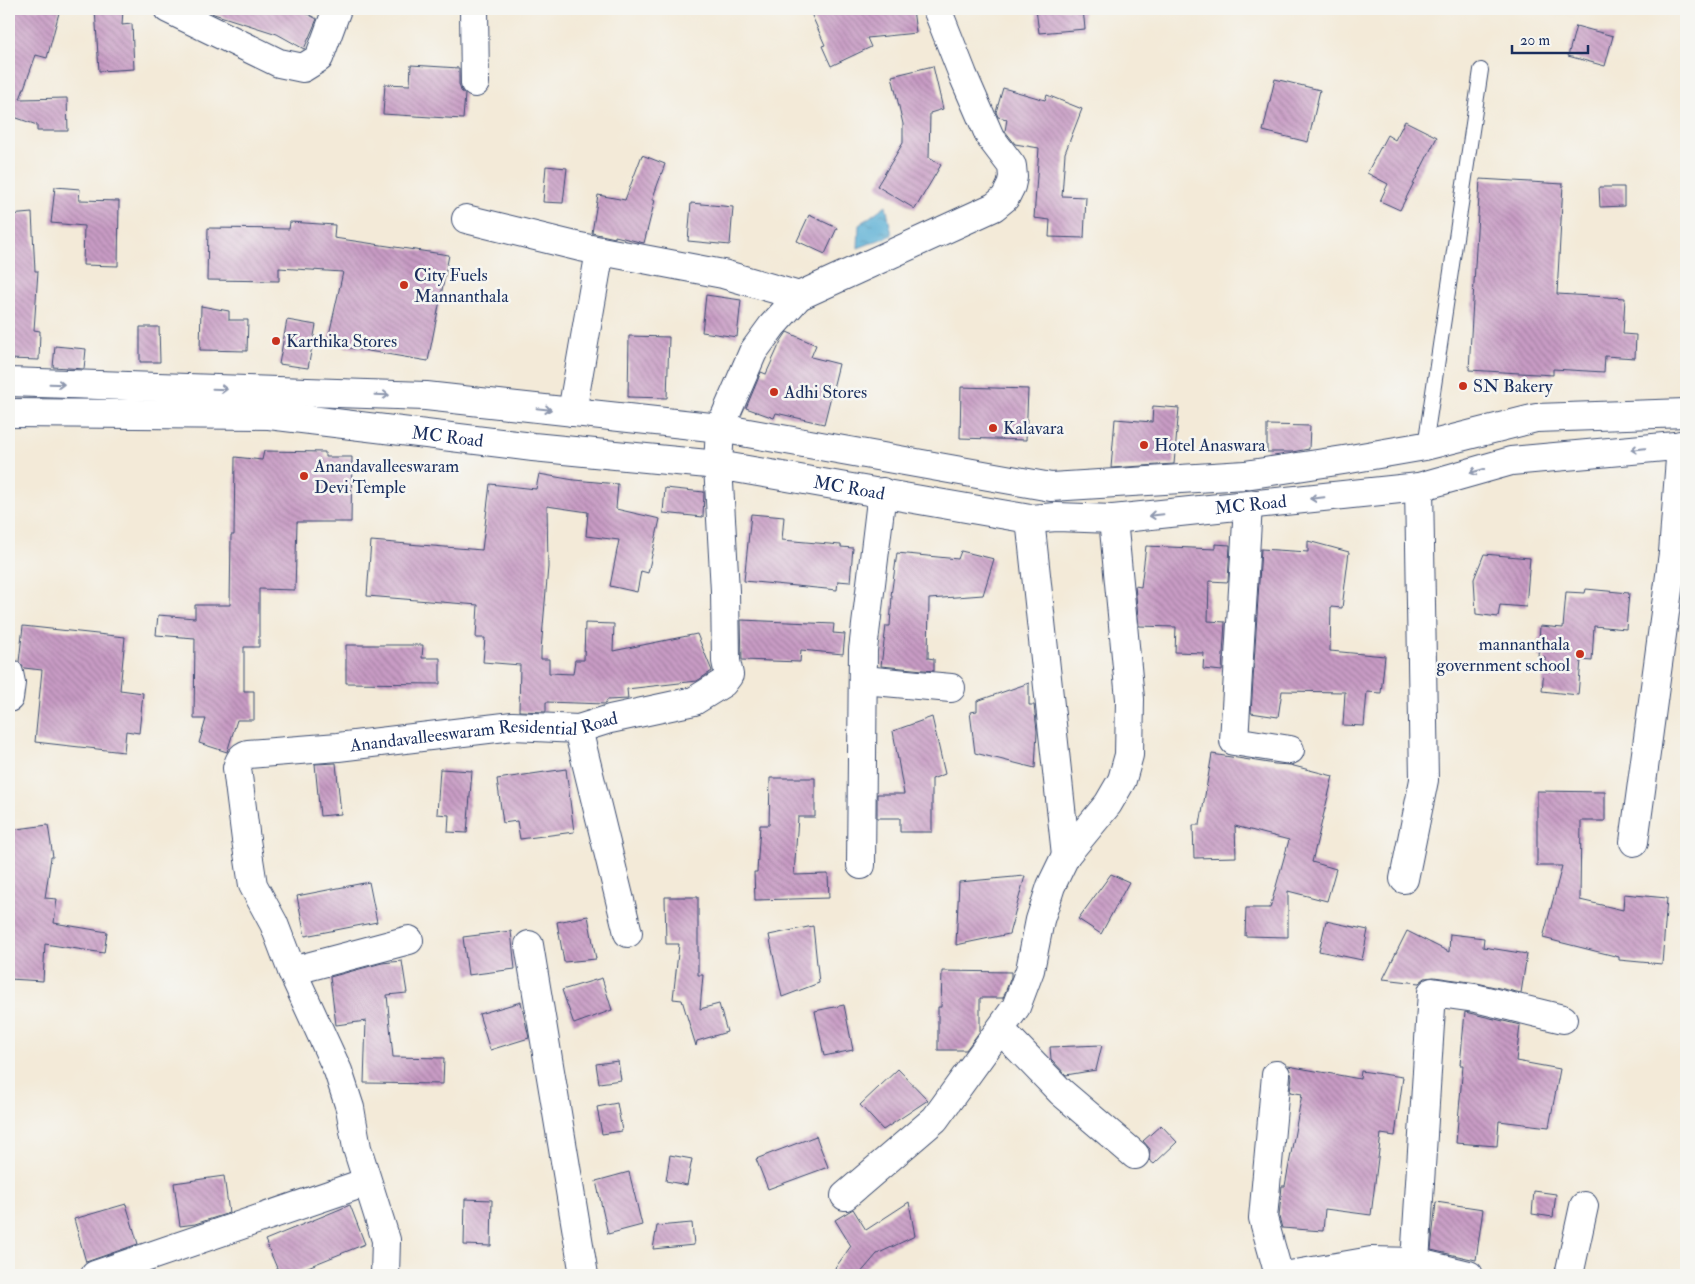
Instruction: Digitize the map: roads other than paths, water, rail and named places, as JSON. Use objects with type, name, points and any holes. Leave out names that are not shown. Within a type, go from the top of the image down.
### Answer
[{"type":"street","points":[[168,9],[280,63],[303,68],[319,58],[338,9]]},
{"type":"street","points":[[474,9],[475,83]]},
{"type":"street","points":[[718,465],[720,428],[753,352],[772,326],[799,296],[994,206],[1005,198],[1011,186],[1013,177],[1012,166],[990,137],[937,9]]},
{"type":"street","points":[[466,219],[600,251],[723,274],[799,296]]},
{"type":"street","points":[[572,412],[600,251]]},
{"type":"street","name":"MC Road","points":[[9,382],[426,396],[720,428],[1051,487],[1244,475],[1425,446],[1536,418],[1686,413]]},
{"type":"street","name":"MC Road","points":[[9,413],[270,416],[533,447],[718,465],[1030,519],[1057,517],[1113,519],[1419,487],[1511,462],[1684,445]]},
{"type":"street","points":[[1634,842],[1673,553],[1684,445]]},
{"type":"street","name":"Anandavalleeswaram Residential Road","points":[[385,1275],[386,1240],[357,1148],[350,1108],[338,1070],[292,971],[274,924],[253,885],[238,768],[241,758],[244,755],[338,747],[513,726],[578,729],[629,715],[694,702],[723,683],[730,676],[726,661],[718,465]]},
{"type":"street","points":[[1244,475],[1248,505],[1234,741],[1290,750]]},
{"type":"street","points":[[1404,879],[1424,780],[1419,487]]},
{"type":"street","points":[[860,865],[863,650],[882,492]]},
{"type":"street","points":[[1030,519],[1066,855]]},
{"type":"street","points":[[845,1196],[935,1119],[1016,1007],[1030,970],[1040,920],[1051,886],[1066,855],[1108,804],[1122,780],[1129,755],[1130,699],[1113,519]]},
{"type":"street","points":[[9,673],[11,683],[9,698]]},
{"type":"street","points":[[862,680],[951,688]]},
{"type":"street","points":[[578,729],[628,933]]},
{"type":"street","points":[[292,971],[409,940]]},
{"type":"street","points":[[529,945],[584,1275]]},
{"type":"street","points":[[1415,1262],[1432,992],[1475,998],[1563,1019]]},
{"type":"street","points":[[1000,1030],[1061,1092],[1135,1155]]},
{"type":"street","points":[[1276,1075],[1263,1218],[1279,1275]]},
{"type":"street","points":[[95,1275],[367,1182]]},
{"type":"street","points":[[1569,1275],[1584,1206]]},
{"type":"street","points":[[1290,1275],[1371,1261],[1415,1262],[1469,1275]]},
{"type":"lane","points":[[1425,446],[1481,70]]},
{"type":"water","points":[[886,205],[892,235],[858,248],[859,225]]},
{"type":"place","name":"City Fuels Mannanthala","points":[[404,285]]},
{"type":"place","name":"Karthika Stores","points":[[276,341]]},
{"type":"place","name":"SN Bakery","points":[[1463,386]]},
{"type":"place","name":"Adhi Stores","points":[[774,392]]},
{"type":"place","name":"Kalavara","points":[[993,428]]},
{"type":"place","name":"Hotel Anaswara","points":[[1144,445]]},
{"type":"place","name":"Anandavalleeswaram Devi Temple","points":[[304,476]]},
{"type":"place","name":"mannanthala government school","points":[[1580,654]]}]
